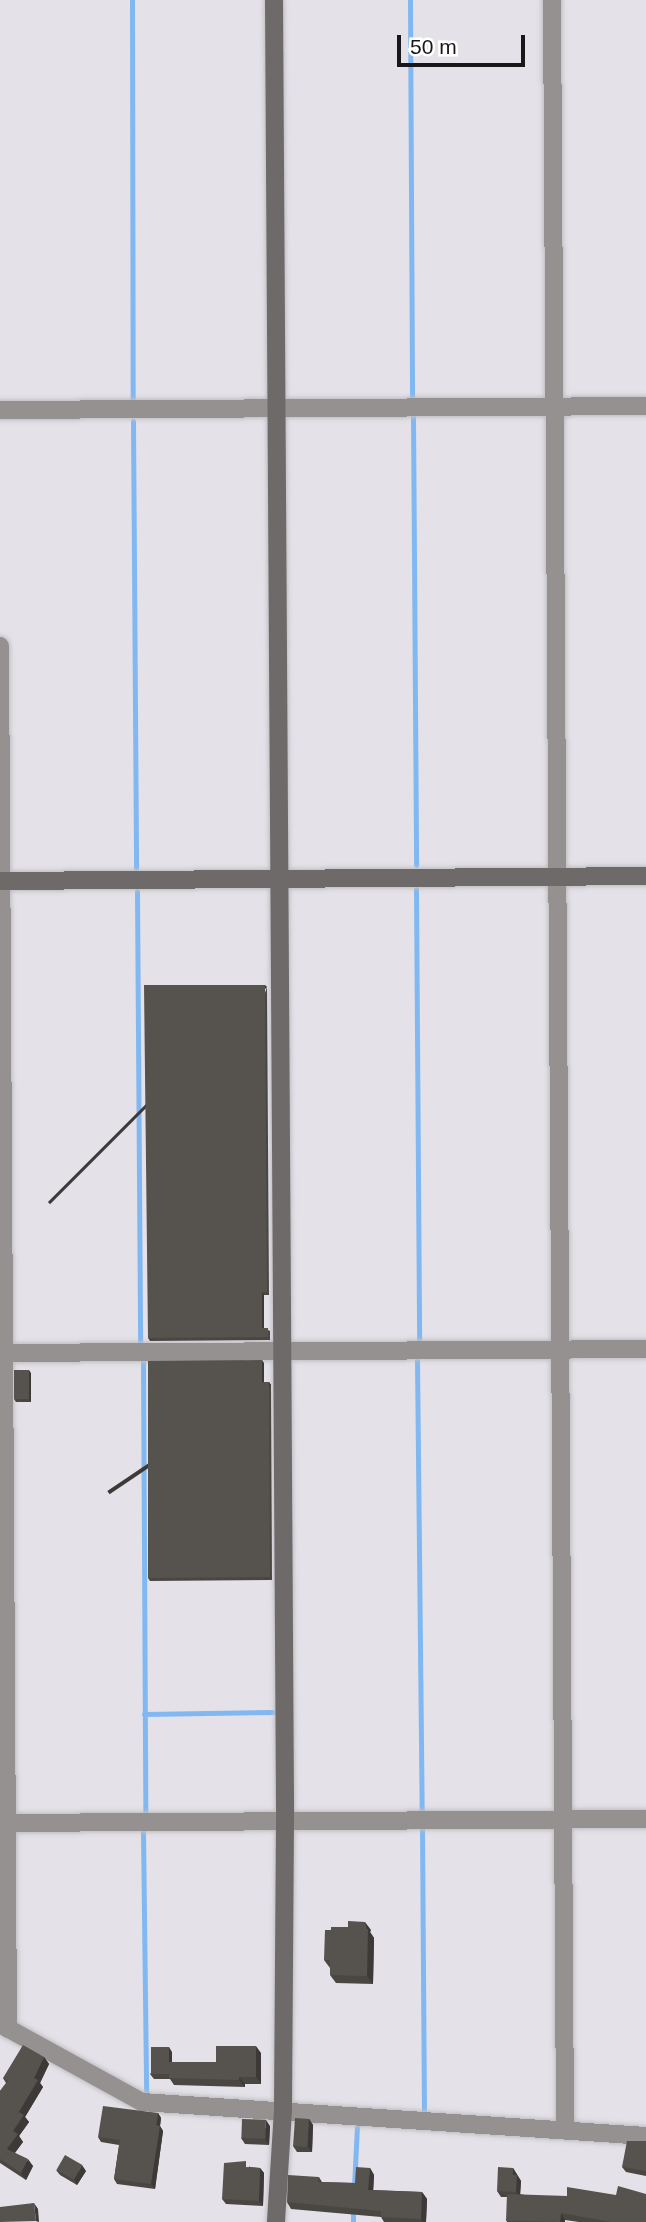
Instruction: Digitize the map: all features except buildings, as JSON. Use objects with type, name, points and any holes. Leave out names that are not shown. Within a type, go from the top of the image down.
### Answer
[{"type":"street","points":[[274,0],[285,1821],[283,2108],[276,2222]]},
{"type":"street","points":[[552,0],[565,2130]]},
{"type":"street","points":[[0,410],[646,406]]},
{"type":"street","points":[[0,646],[4,2027],[142,2102],[283,2108],[646,2136]]},
{"type":"street","points":[[0,881],[646,876]]},
{"type":"street","points":[[2,1353],[646,1349]]},
{"type":"street","points":[[4,1823],[646,1819]]},
{"type":"waterway","points":[[132,0],[133,403]]},
{"type":"waterway","points":[[410,0],[412,400]]},
{"type":"waterway","points":[[413,415],[416,865]]},
{"type":"waterway","points":[[133,421],[136,868]]},
{"type":"waterway","points":[[416,889],[419,1342]]},
{"type":"waterway","points":[[137,891],[140,1345]]},
{"type":"waterway","points":[[143,1359],[145,1812]]},
{"type":"waterway","points":[[417,1360],[422,1810]]},
{"type":"waterway","points":[[144,1714],[273,1712]]},
{"type":"waterway","points":[[422,1828],[424,2114]]},
{"type":"waterway","points":[[143,1832],[146,2096]]},
{"type":"waterway","points":[[354,2187],[357,2125]]},
{"type":"waterway","points":[[353,2208],[353,2222]]}]
